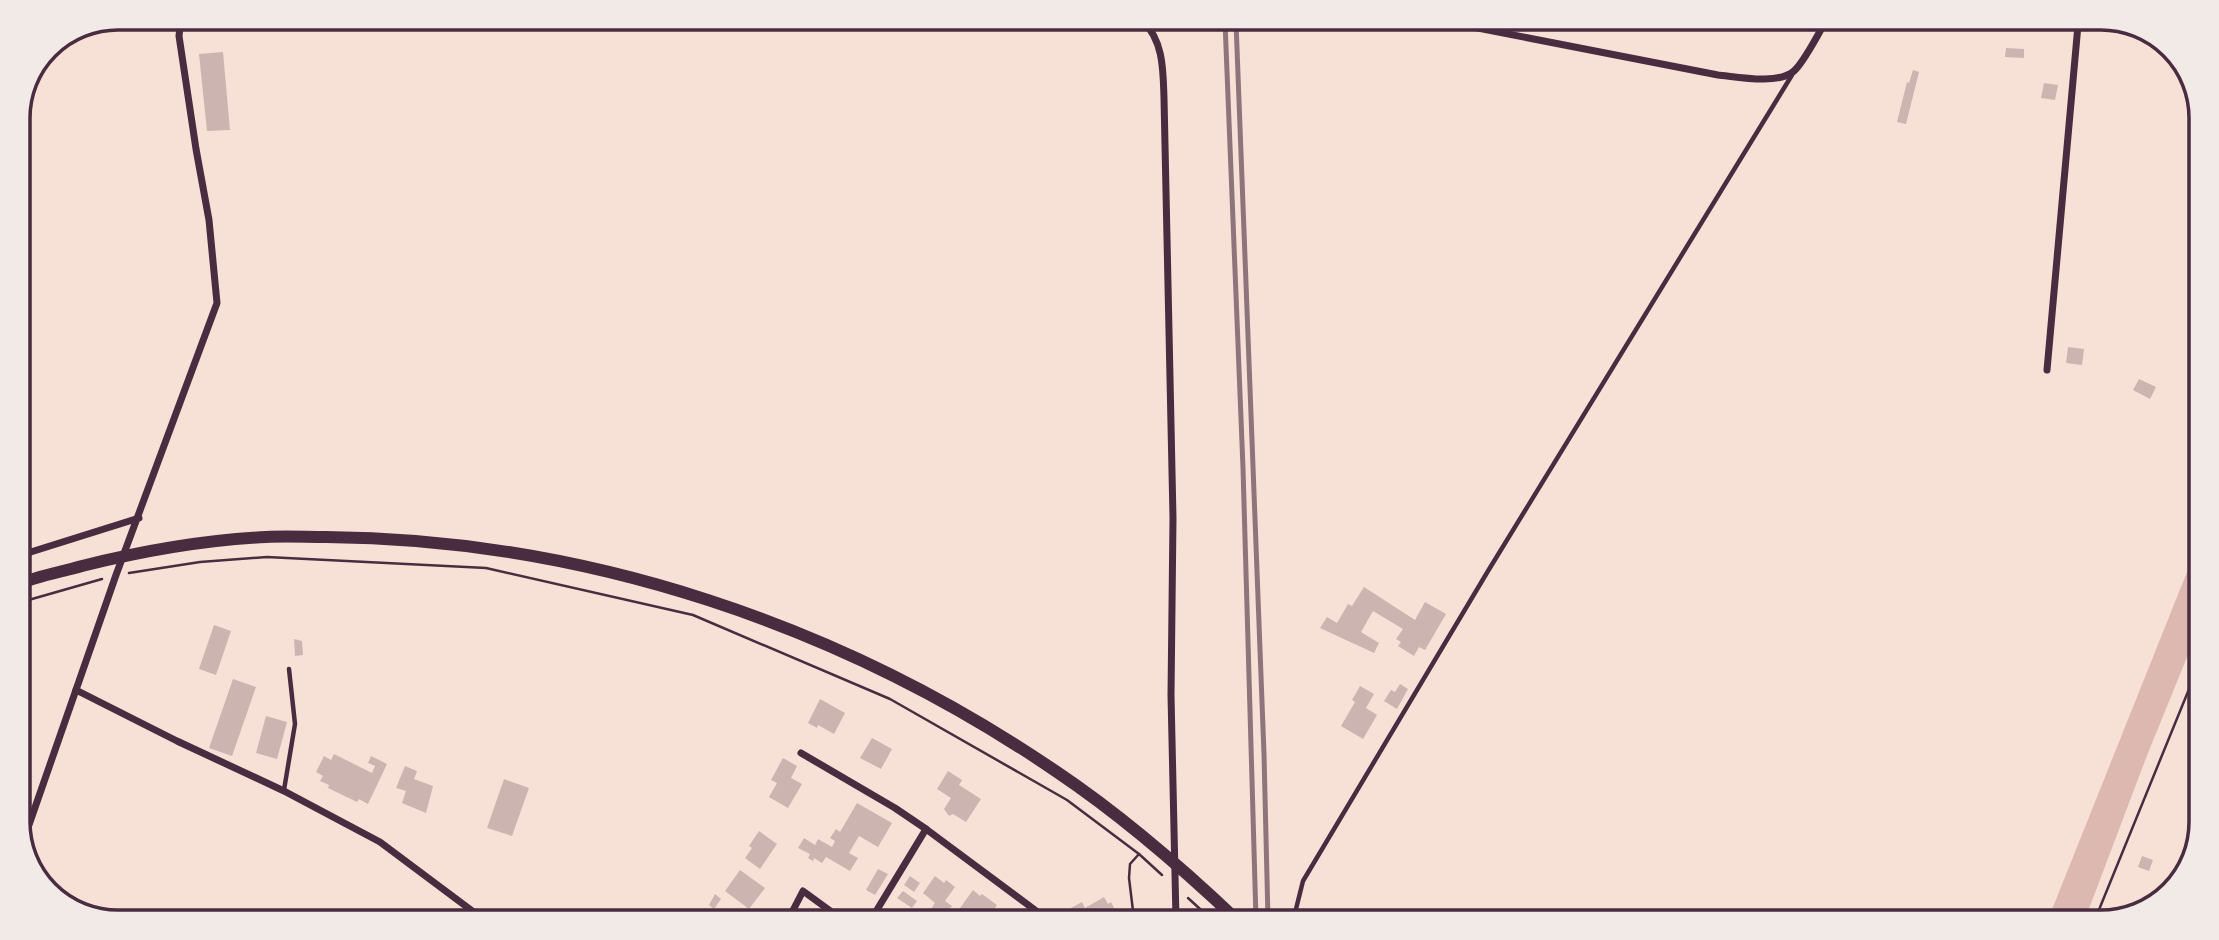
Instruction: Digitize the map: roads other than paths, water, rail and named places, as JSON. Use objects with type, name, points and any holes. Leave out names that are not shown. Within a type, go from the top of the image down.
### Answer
[{"type":"main road","points":[[30,581],[124,556],[192,544],[267,537],[378,538],[490,549],[566,562],[690,594],[787,628],[852,656],[984,725],[1059,773],[1130,826],[1226,910]]},
{"type":"street","points":[[30,822],[116,575],[217,303],[209,220],[180,30]]},
{"type":"street","points":[[1150,30],[1160,53],[1164,98],[1173,518],[1171,695],[1176,910]]},
{"type":"street","points":[[1488,30],[1718,75],[1758,79],[1778,77],[1794,71],[1821,30]]},
{"type":"street","points":[[2047,370],[2078,30]]},
{"type":"street","points":[[30,552],[139,518]]},
{"type":"street","points":[[76,690],[284,791],[380,842],[471,910]]},
{"type":"street","points":[[801,752],[895,808],[1035,910]]},
{"type":"street","points":[[877,910],[926,829]]},
{"type":"street","points":[[793,910],[803,891],[829,910]]},
{"type":"lane","points":[[1296,910],[1303,881],[1488,571],[1794,71]]},
{"type":"lane","points":[[284,791],[295,724],[289,669]]},
{"type":"railway","points":[[1225,30],[1243,468],[1256,910]]},
{"type":"railway","points":[[1236,30],[1268,910]]}]
